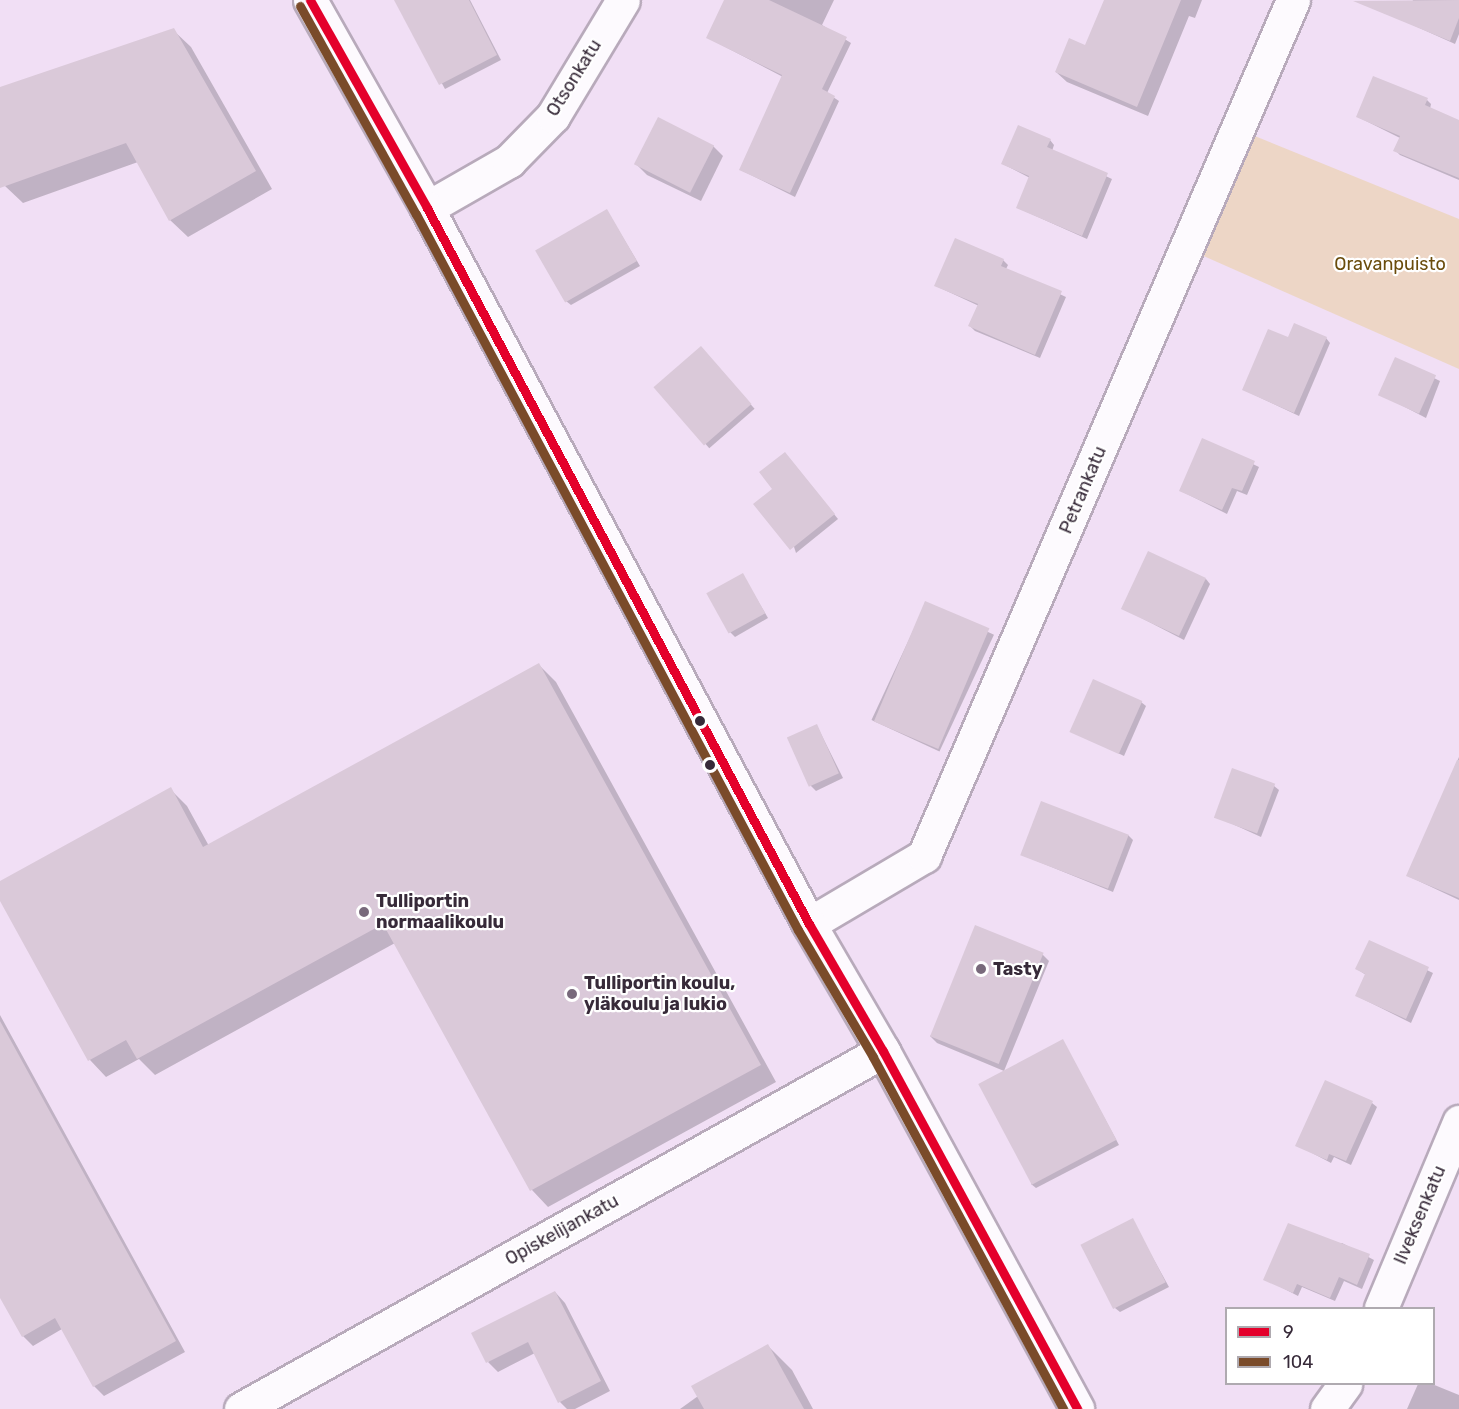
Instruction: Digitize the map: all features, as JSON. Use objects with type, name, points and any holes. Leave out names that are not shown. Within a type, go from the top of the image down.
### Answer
[{"type":"street","points":[[310,0],[427,208],[809,924],[883,1051],[1077,1409]]},
{"type":"street","name":"Otsonkatu","points":[[427,208],[509,161],[553,116],[623,0]]},
{"type":"street","name":"Petrankatu","points":[[809,924],[924,856],[1293,0]]},
{"type":"street","name":"Opiskelijankatu","points":[[241,1409],[883,1051]]},
{"type":"street","name":"Ilveksenkatu","points":[[1381,1307],[1459,1122]]},
{"type":"street","points":[[1327,1409],[1344,1385]]},
{"type":"green space","name":"Oravanpuisto","points":[[1240,130],[1459,219],[1459,369],[1190,250]]},
{"type":"building","points":[[394,0],[469,0],[497,55],[439,85]]},
{"type":"building","points":[[724,0],[769,0],[847,37],[822,89],[835,96],[790,193],[739,170],[782,75],[706,38]]},
{"type":"building","points":[[1104,0],[1181,0],[1137,107],[1055,72],[1069,38],[1085,45]]},
{"type":"building","points":[[1459,0],[1459,18],[1450,41],[1353,1]]},
{"type":"building","points":[[174,28],[256,171],[169,221],[126,143],[0,188],[0,87]]},
{"type":"building","points":[[1373,76],[1428,98],[1425,105],[1459,120],[1459,178],[1393,151],[1400,136],[1356,117]]},
{"type":"building","points":[[658,117],[714,146],[690,193],[634,164]]},
{"type":"building","points":[[1018,125],[1051,139],[1047,147],[1108,173],[1082,236],[1016,208],[1029,176],[1001,164]]},
{"type":"building","points":[[607,209],[637,261],[565,302],[535,250]]},
{"type":"building","points":[[955,238],[1004,259],[1001,266],[1062,291],[1035,355],[968,326],[978,304],[934,286]]},
{"type":"building","points":[[1294,323],[1327,337],[1294,413],[1242,390],[1268,329],[1288,337]]},
{"type":"building","points":[[701,346],[752,404],[704,445],[653,387]]},
{"type":"building","points":[[1395,357],[1436,375],[1419,414],[1378,395]]},
{"type":"building","points":[[1202,438],[1255,461],[1242,491],[1232,488],[1222,510],[1179,491]]},
{"type":"building","points":[[785,452],[835,514],[790,550],[753,504],[772,489],[759,472]]},
{"type":"building","points":[[1148,551],[1206,578],[1179,636],[1121,609]]},
{"type":"building","points":[[743,573],[765,613],[729,634],[706,593]]},
{"type":"building","points":[[925,601],[989,628],[938,749],[874,722]]},
{"type":"building","name":"Tulliportin koulu, yläkoulu ja lukio","points":[[539,663],[761,1065],[530,1191],[383,924],[137,1059],[126,1040],[88,1061],[0,901],[0,881],[171,787],[203,847]]},
{"type":"building","points":[[1093,679],[1142,701],[1119,754],[1069,732]]},
{"type":"building","points":[[817,724],[839,773],[809,787],[787,737]]},
{"type":"building","points":[[1457,760],[1459,760],[1459,898],[1406,876]]},
{"type":"building","points":[[1232,768],[1275,784],[1257,834],[1214,818]]},
{"type":"building","points":[[1041,801],[1129,835],[1108,889],[1020,855]]},
{"type":"building","points":[[975,925],[1044,953],[999,1064],[930,1036]]},
{"type":"building","points":[[1369,940],[1429,967],[1406,1019],[1355,996],[1365,974],[1355,969]]},
{"type":"building","points":[[0,1021],[176,1341],[93,1387],[55,1318],[22,1337],[0,1298]]},
{"type":"building","points":[[1063,1039],[1117,1140],[1032,1185],[978,1084]]},
{"type":"building","points":[[1325,1080],[1373,1101],[1346,1161],[1329,1154],[1327,1160],[1295,1146]]},
{"type":"building","points":[[1133,1218],[1166,1282],[1113,1309],[1080,1245]]},
{"type":"building","points":[[1288,1223],[1370,1254],[1357,1285],[1339,1277],[1330,1298],[1297,1284],[1293,1293],[1263,1280]]},
{"type":"building","points":[[555,1291],[601,1381],[558,1403],[528,1342],[486,1363],[471,1333]]},
{"type":"building","points":[[768,1344],[804,1409],[704,1409],[691,1386]]},
{"type":"transit line","name":"9","points":[[310,0],[427,208],[809,924],[883,1051],[1077,1409]]},
{"type":"transit line","name":"104","points":[[300,6],[416,214],[798,930],[873,1057],[1063,1409]]},
{"type":"place","name":"Tulliportin normaalikoulu","points":[[364,912]]},
{"type":"place","name":"Tasty","points":[[981,969]]},
{"type":"place","name":"Tulliportin koulu, yläkoulu ja lukio","points":[[572,994]]}]
